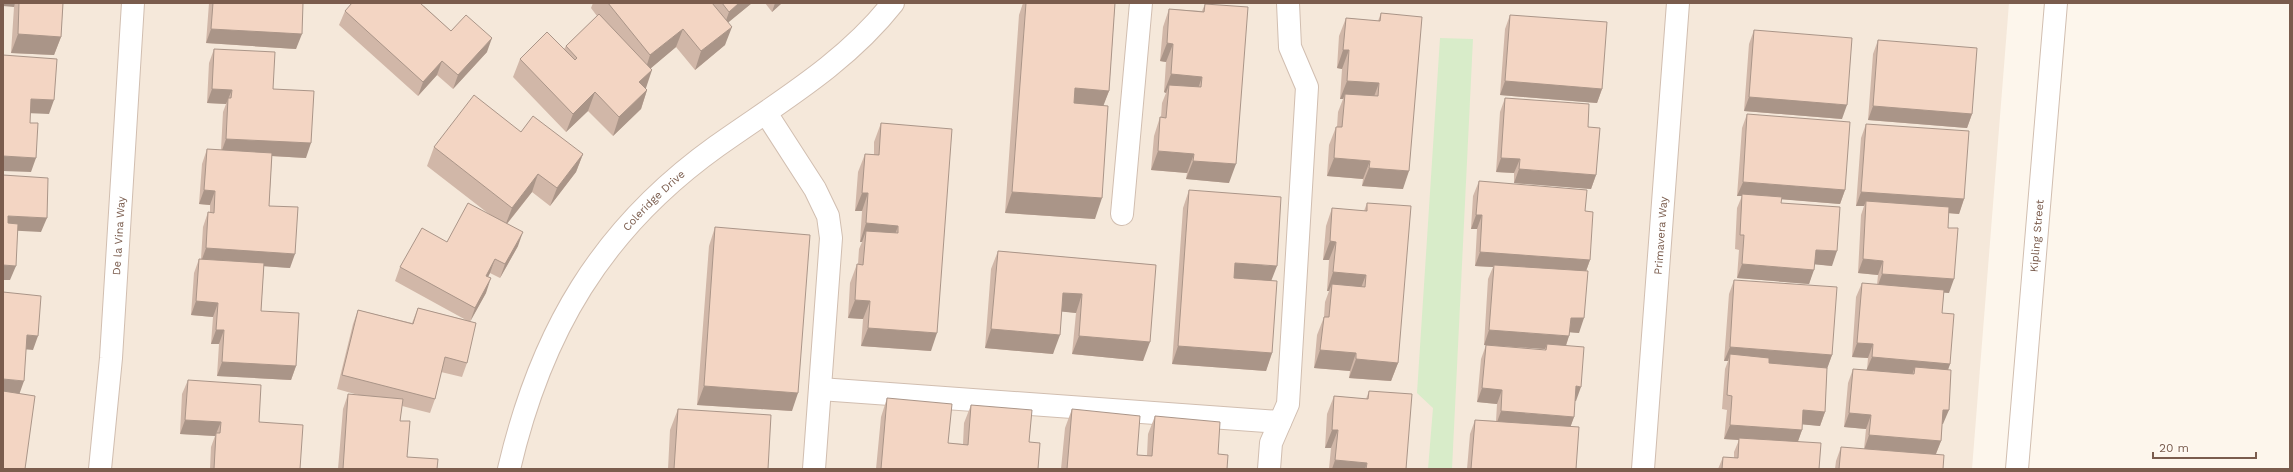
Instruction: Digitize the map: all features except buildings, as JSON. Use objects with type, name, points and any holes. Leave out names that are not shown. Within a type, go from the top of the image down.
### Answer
[{"type":"street","name":"De la Vina Way","points":[[100,469],[110,358],[133,3]]},
{"type":"street","name":"Coleridge Drive","points":[[509,469],[520,420],[535,379],[559,328],[597,263],[620,232],[678,176],[832,65],[876,24],[893,3]]},
{"type":"street","points":[[1122,214],[1141,3]]},
{"type":"street","points":[[1269,469],[1271,443],[1288,404],[1307,87],[1290,47],[1288,3]]},
{"type":"street","name":"Primavera Way","points":[[1643,469],[1678,3]]},
{"type":"street","name":"Kipling Street","points":[[2017,469],[2056,3]]},
{"type":"street","points":[[766,112],[815,189],[828,216],[831,238],[814,469]]},
{"type":"street","points":[[820,389],[1280,422]]},
{"type":"shaded area","points":[[3,3],[2009,3],[1972,469],[3,469]]},
{"type":"green space","points":[[1440,38],[1473,39],[1452,469],[1428,469],[1433,408],[1417,393]]}]
